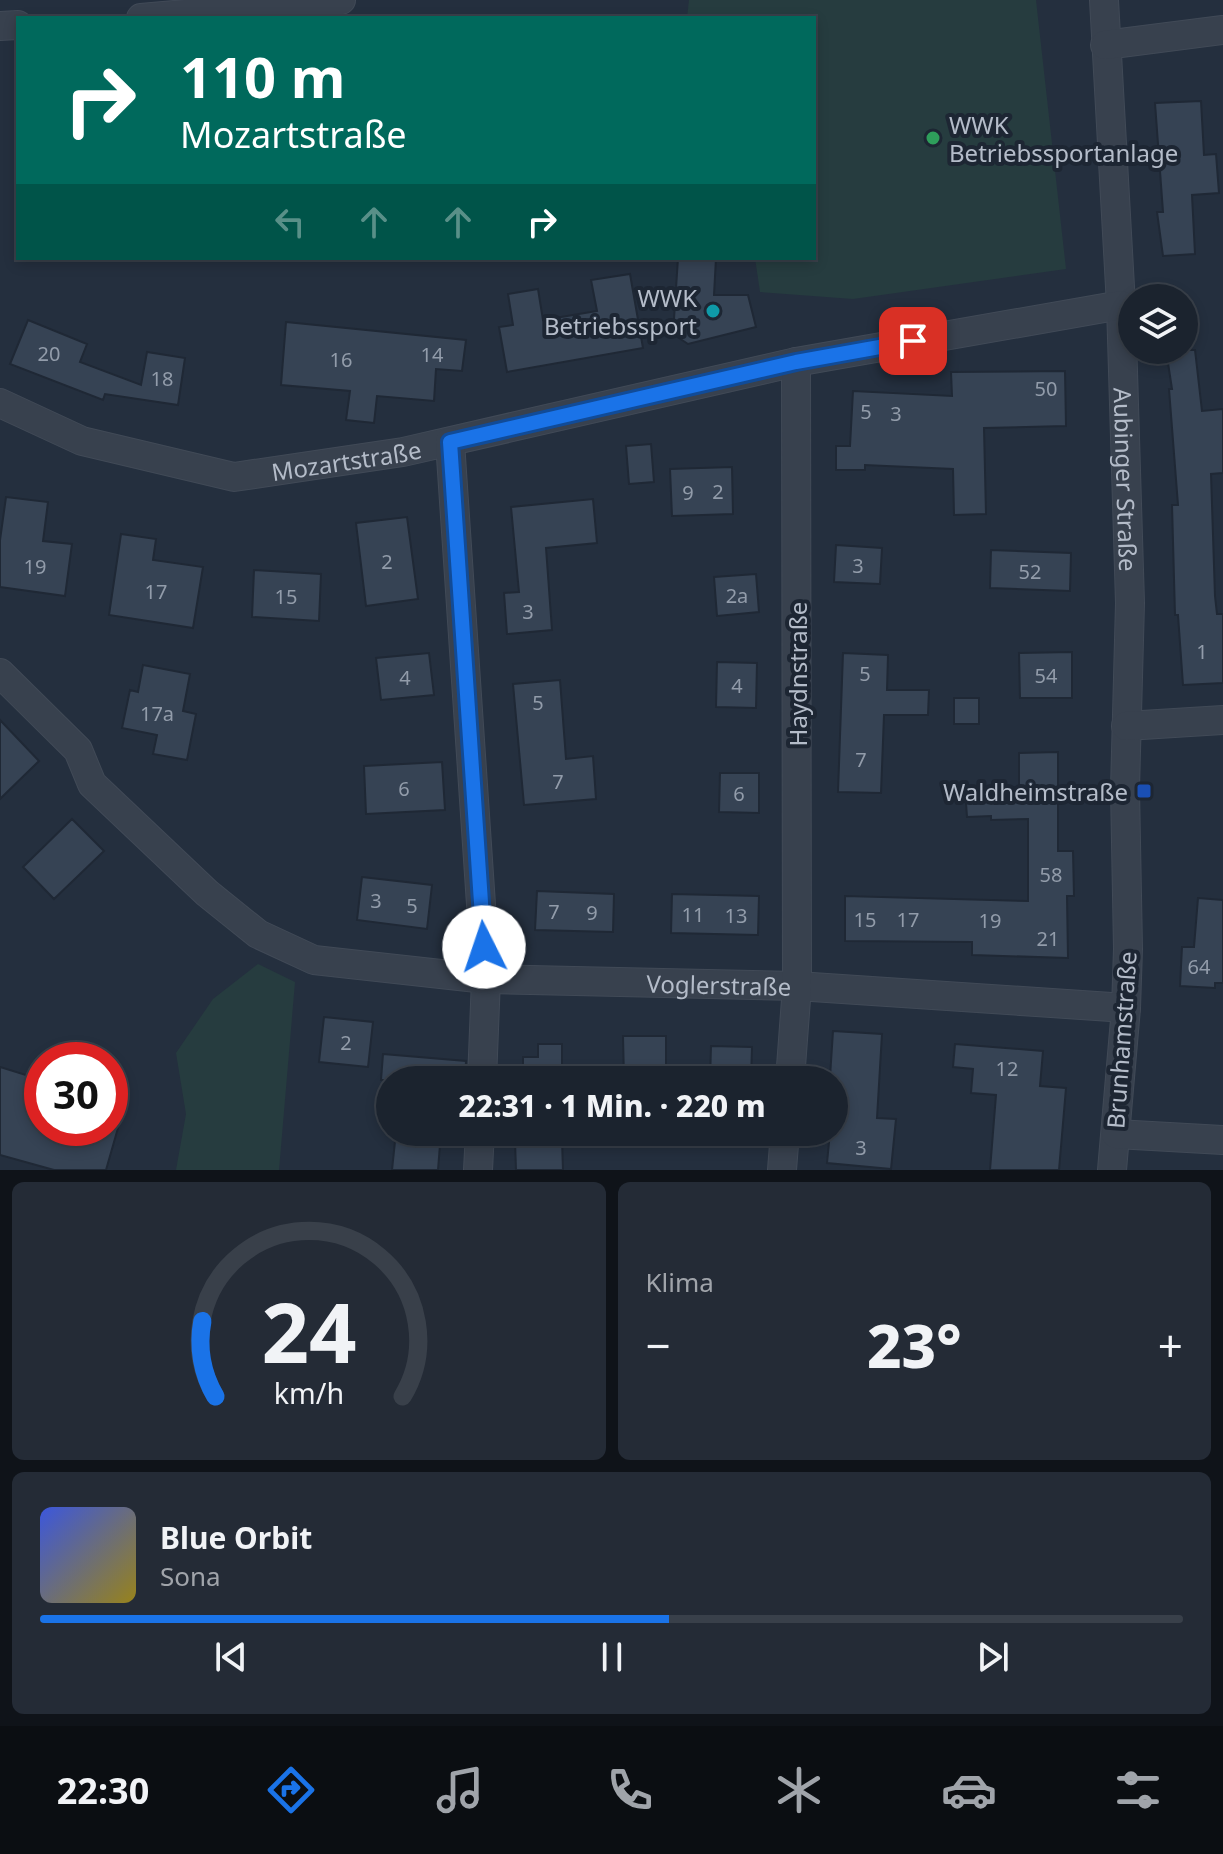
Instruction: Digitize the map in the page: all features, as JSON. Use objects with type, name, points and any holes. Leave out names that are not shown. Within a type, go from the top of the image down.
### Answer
[{"type":"street","points":[[163,16],[341,0]]},
{"type":"street","name":"Aubinger Straße","points":[[1104,0],[1120,284]]},
{"type":"street","points":[[1105,45],[1223,30]]},
{"type":"street","name":"Mozartstraße","points":[[0,403],[82,441],[234,477],[403,452],[796,362],[1118,306]]},
{"type":"street","name":"Haydnstraße","points":[[791,1066],[797,986],[796,362]]},
{"type":"street","name":"Aubinger Straße","points":[[1123,364],[1130,603],[1126,910]]},
{"type":"street","points":[[450,442],[486,979],[483,1066]]},
{"type":"street","name":"Voglerstraße","points":[[0,673],[78,750],[92,784],[207,893],[258,934],[314,960],[486,979],[797,986],[1126,1008]]},
{"type":"street","points":[[1126,726],[1223,720]]},
{"type":"street","name":"Brunhamstraße","points":[[1112,1170],[1126,1008],[1126,910]]},
{"type":"street","points":[[1116,1134],[1223,1140]]},
{"type":"street","points":[[478,1170],[479,1146]]},
{"type":"street","points":[[782,1170],[784,1146]]},
{"type":"green space","name":"WWK Betriebssportanlage","points":[[689,0],[1036,0],[1066,269],[853,299],[760,292],[755,260],[816,260],[816,16],[687,16]]},
{"type":"green space","points":[[258,964],[295,982],[279,1170],[176,1170],[186,1114],[176,1053],[213,999]]},
{"type":"building","points":[[1201,101],[1204,155],[1216,154],[1219,193],[1192,195],[1195,254],[1163,256],[1157,212],[1163,212],[1155,103]]},
{"type":"building","name":"WWK Betriebssport","points":[[678,260],[716,260],[714,295],[748,295],[756,327],[688,344],[673,334]]},
{"type":"building","points":[[630,274],[643,348],[507,372],[499,327],[513,325],[508,294],[538,289],[543,320],[597,311],[591,280]]},
{"type":"building","points":[[28,320],[87,344],[80,362],[141,385],[147,352],[185,358],[178,405],[105,394],[103,400],[10,364]]},
{"type":"building","points":[[286,322],[466,340],[462,371],[436,369],[434,401],[377,396],[374,423],[346,420],[350,391],[281,385]]},
{"type":"building","points":[[1168,364],[1197,364],[1202,411],[1223,409],[1223,473],[1211,474],[1215,596],[1217,614],[1223,614],[1223,683],[1183,685],[1178,615],[1175,615],[1172,505],[1178,505],[1169,389],[1172,389]]},
{"type":"building","points":[[1065,371],[1066,426],[984,428],[986,514],[954,515],[953,469],[865,465],[865,470],[836,470],[836,446],[850,446],[853,391],[952,396],[951,372]]},
{"type":"building","points":[[651,444],[654,482],[629,484],[626,446]]},
{"type":"building","points":[[732,467],[733,514],[672,516],[670,469]]},
{"type":"building","points":[[6,497],[48,502],[43,541],[72,544],[65,596],[0,587],[0,540]]},
{"type":"building","points":[[593,499],[597,543],[546,548],[552,630],[507,634],[504,593],[519,592],[511,507]]},
{"type":"building","points":[[407,517],[418,599],[366,606],[356,523]]},
{"type":"building","points":[[121,534],[156,539],[153,560],[203,567],[193,628],[109,615]]},
{"type":"building","points":[[836,545],[882,548],[880,584],[834,582]]},
{"type":"building","points":[[991,550],[1071,553],[1070,591],[990,588]]},
{"type":"building","points":[[254,570],[321,574],[319,621],[252,617]]},
{"type":"building","points":[[756,574],[759,612],[717,616],[714,577]]},
{"type":"building","points":[[1072,652],[1072,698],[1020,698],[1019,653]]},
{"type":"building","points":[[429,653],[434,695],[381,700],[376,658]]},
{"type":"building","points":[[843,653],[888,655],[887,690],[929,690],[928,715],[884,715],[881,793],[838,792]]},
{"type":"building","points":[[717,662],[757,663],[756,708],[716,707]]},
{"type":"building","points":[[143,665],[190,674],[183,711],[196,714],[187,760],[153,754],[157,735],[122,728],[130,690],[138,692]]},
{"type":"building","points":[[560,680],[566,759],[593,756],[596,799],[524,805],[513,684]]},
{"type":"building","points":[[954,698],[979,698],[979,724],[954,724]]},
{"type":"building","points":[[0,720],[39,761],[0,799]]},
{"type":"building","points":[[1058,752],[1058,851],[1073,851],[1074,896],[1067,896],[1068,958],[972,955],[972,942],[845,941],[845,896],[1028,901],[1028,819],[967,817],[965,789],[1019,787],[1019,753]]},
{"type":"building","points":[[442,762],[445,810],[366,814],[364,766]]},
{"type":"building","points":[[720,773],[759,773],[759,813],[719,812]]},
{"type":"building","points":[[72,819],[104,851],[54,899],[23,867]]},
{"type":"building","points":[[362,877],[432,885],[427,929],[357,920]]},
{"type":"building","points":[[537,891],[614,894],[613,932],[535,930]]},
{"type":"building","points":[[672,894],[759,896],[758,935],[671,933]]},
{"type":"building","points":[[1198,898],[1223,900],[1223,983],[1215,983],[1215,988],[1180,986],[1182,947],[1194,947]]},
{"type":"building","points":[[324,1017],[373,1022],[368,1067],[319,1062]]},
{"type":"building","points":[[833,1031],[882,1034],[877,1118],[896,1119],[891,1169],[827,1163],[829,1146],[848,1146],[848,1066],[831,1066]]},
{"type":"building","points":[[623,1036],[666,1036],[666,1066],[624,1066]]},
{"type":"building","points":[[538,1044],[562,1044],[562,1066],[523,1066],[523,1057],[538,1057]]},
{"type":"building","points":[[955,1044],[1043,1051],[1040,1086],[1066,1088],[1059,1170],[990,1170],[996,1095],[971,1093],[973,1069],[953,1067]]},
{"type":"building","points":[[711,1046],[752,1047],[751,1066],[710,1066]]},
{"type":"building","points":[[383,1054],[466,1061],[466,1066],[382,1066]]},
{"type":"building","points":[[0,1067],[24,1074],[24,1146],[113,1146],[106,1170],[54,1170],[0,1155]]},
{"type":"building","points":[[395,1146],[440,1146],[438,1170],[392,1170]]},
{"type":"building","points":[[515,1146],[562,1146],[563,1170],[516,1170]]},
{"type":"place","name":"WWK Betriebssportanlage","points":[[933,138]]},
{"type":"place","name":"WWK Betriebssport","points":[[713,311]]},
{"type":"place","name":"Waldheimstraße","points":[[1144,791]]},
{"type":"route","points":[[484,947],[450,442],[796,362],[913,341]]}]
